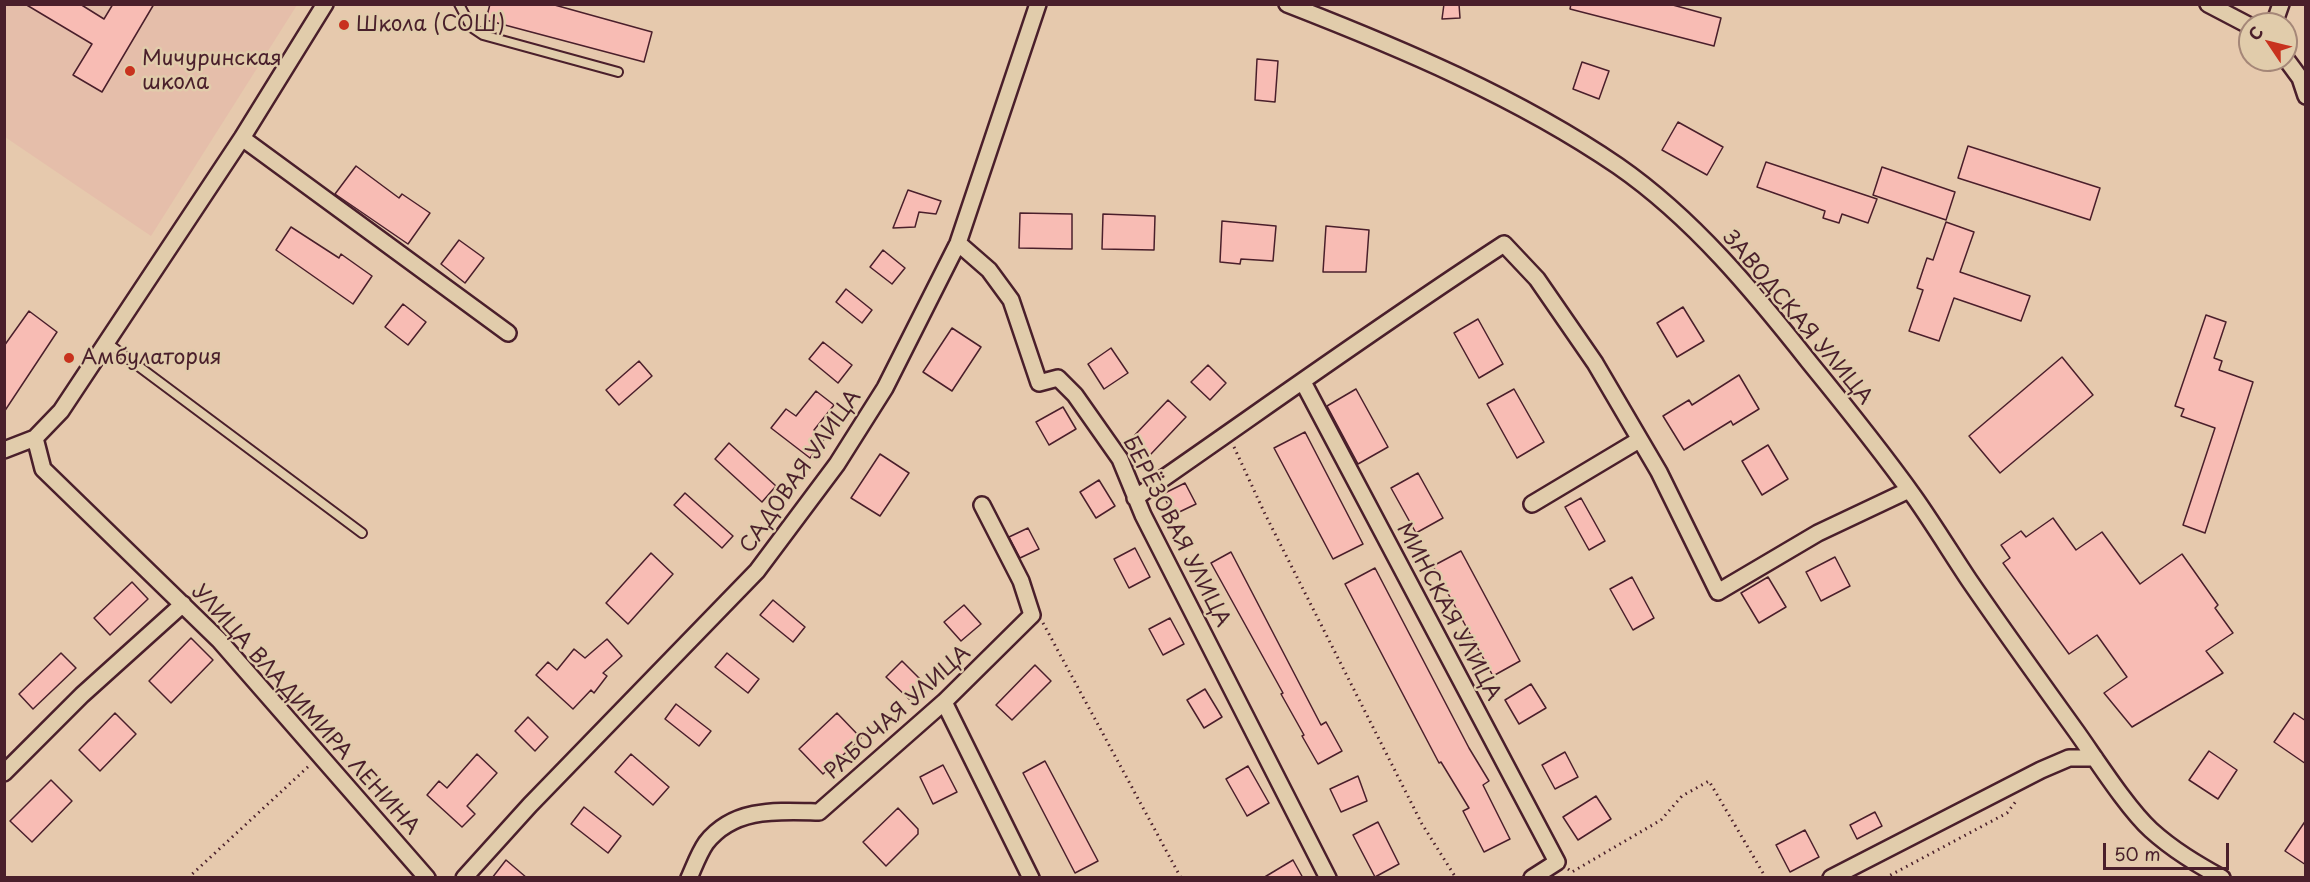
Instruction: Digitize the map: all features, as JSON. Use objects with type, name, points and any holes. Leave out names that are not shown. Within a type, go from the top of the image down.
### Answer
[{"type":"street","points":[[4,450],[35,438],[61,411],[242,138],[325,4]]},
{"type":"street","name":"САДОВАЯ УЛИЦА","points":[[464,878],[538,797],[757,571],[801,515],[885,387],[958,243],[1038,4]]},
{"type":"street","name":"ЗАВОДСКАЯ УЛИЦА","points":[[1287,4],[1356,31],[1437,68],[1569,135],[1620,167],[1656,196],[1722,258],[1762,303],[1909,490],[2095,758],[2149,828],[2184,857],[2222,878]]},
{"type":"street","points":[[2208,4],[2238,20]]},
{"type":"street","points":[[2296,72],[2306,96]]},
{"type":"street","points":[[242,138],[508,333]]},
{"type":"street","name":"БЕРЁЗОВАЯ УЛИЦА","points":[[958,243],[989,270],[1011,300],[1040,383],[1058,378],[1075,395],[1120,459],[1135,498],[1329,878]]},
{"type":"street","points":[[1135,498],[1303,382],[1382,324],[1504,244],[1537,279],[1595,363],[1659,472],[1718,592],[1818,532],[1909,490]]},
{"type":"street","name":"МИНСКАЯ УЛИЦА","points":[[1303,382],[1557,862]]},
{"type":"street","name":"УЛИЦА ВЛАДИМИРА ЛЕНИНА","points":[[35,438],[43,469],[219,640],[427,878]]},
{"type":"street","points":[[1532,504],[1639,440]]},
{"type":"street","points":[[982,505],[1021,581],[1032,615]]},
{"type":"street","points":[[4,773],[82,695],[183,604]]},
{"type":"street","name":"РАБОЧАЯ УЛИЦА","points":[[689,878],[706,844],[733,819],[772,810],[819,812],[944,702],[1032,615]]},
{"type":"street","points":[[944,702],[1031,878]]},
{"type":"street","points":[[1832,878],[2040,770],[2069,758],[2095,758]]},
{"type":"street","points":[[1532,878],[1557,862]]},
{"type":"lane","points":[[459,4],[471,27],[483,35],[618,72]]},
{"type":"lane","points":[[106,341],[362,533]]},
{"type":"path","points":[[1228,434],[1270,525],[1422,824],[1456,878]]},
{"type":"path","points":[[1032,615],[1044,623],[1181,878]]},
{"type":"path","points":[[188,878],[320,756]]},
{"type":"path","points":[[1557,862],[1572,872],[1661,820],[1682,796],[1709,781],[1766,878]]},
{"type":"path","points":[[1885,878],[2007,813],[2021,796]]},
{"type":"shaded area","name":"Мичуринская школа","points":[[4,5],[297,5],[151,236],[5,137]]},
{"type":"building","points":[[25,4],[80,4],[104,19],[113,4],[154,4],[102,92],[73,75],[92,44]]},
{"type":"building","points":[[490,4],[551,4],[652,32],[644,62],[486,20]]},
{"type":"building","points":[[1444,4],[1459,4],[1460,18],[1442,19]]},
{"type":"building","points":[[1571,4],[1669,4],[1721,18],[1714,46],[1570,9]]},
{"type":"building","points":[[1257,59],[1278,61],[1275,102],[1255,100]]},
{"type":"building","points":[[1582,62],[1609,71],[1599,99],[1573,89]]},
{"type":"building","points":[[1678,122],[1723,147],[1707,175],[1662,150]]},
{"type":"building","points":[[1968,146],[2100,188],[2090,220],[1958,178]]},
{"type":"building","points":[[1766,162],[1877,199],[1868,223],[1842,214],[1839,223],[1823,218],[1825,211],[1757,187]]},
{"type":"building","points":[[356,166],[399,198],[402,194],[430,213],[408,244],[335,194]]},
{"type":"building","points":[[1882,167],[1955,192],[1946,220],[1873,195]]},
{"type":"building","points":[[908,190],[941,201],[936,214],[919,212],[915,227],[893,228]]},
{"type":"building","points":[[1020,213],[1072,214],[1072,249],[1019,248]]},
{"type":"building","points":[[1103,214],[1155,216],[1154,250],[1102,249]]},
{"type":"building","points":[[1222,221],[1276,226],[1273,261],[1241,259],[1240,264],[1220,262]]},
{"type":"building","points":[[1946,222],[1974,232],[1960,272],[2030,296],[2021,321],[1954,298],[1939,341],[1909,331],[1923,290],[1917,288],[1927,258],[1933,260]]},
{"type":"building","points":[[1326,226],[1369,230],[1366,272],[1323,272]]},
{"type":"building","points":[[291,227],[339,258],[341,254],[372,276],[353,304],[276,250]]},
{"type":"building","points":[[459,240],[484,258],[465,283],[441,264]]},
{"type":"building","points":[[883,250],[905,268],[892,284],[870,267]]},
{"type":"building","points":[[846,289],[872,310],[862,323],[836,302]]},
{"type":"building","points":[[403,304],[426,322],[408,345],[385,327]]},
{"type":"building","points":[[1683,307],[1704,341],[1677,357],[1657,323]]},
{"type":"building","points":[[29,311],[57,332],[4,412],[4,346]]},
{"type":"building","points":[[2206,315],[2226,322],[2214,358],[2222,361],[2219,370],[2253,382],[2205,533],[2183,525],[2215,428],[2181,416],[2184,409],[2175,406]]},
{"type":"building","points":[[1478,319],[1503,364],[1479,378],[1454,333]]},
{"type":"building","points":[[952,328],[981,347],[952,391],[923,372]]},
{"type":"building","points":[[823,342],[852,365],[838,383],[809,359]]},
{"type":"building","points":[[1111,348],[1128,373],[1104,389],[1088,364]]},
{"type":"building","points":[[2062,357],[2093,395],[2000,473],[1969,436]]},
{"type":"building","points":[[639,361],[652,376],[619,405],[606,390]]},
{"type":"building","points":[[1208,365],[1226,383],[1210,400],[1191,382]]},
{"type":"building","points":[[1739,375],[1759,409],[1733,425],[1731,421],[1684,450],[1663,416],[1689,400],[1692,405]]},
{"type":"building","points":[[1356,389],[1388,447],[1358,464],[1327,406]]},
{"type":"building","points":[[1514,389],[1544,442],[1517,458],[1487,404]]},
{"type":"building","points":[[816,391],[834,405],[814,430],[825,438],[810,458],[771,428],[786,409],[796,416]]},
{"type":"building","points":[[1168,400],[1186,417],[1150,455],[1132,438]]},
{"type":"building","points":[[1063,407],[1076,429],[1049,445],[1036,422]]},
{"type":"building","points":[[1305,432],[1363,544],[1333,559],[1274,448]]},
{"type":"building","points":[[729,443],[776,486],[762,502],[715,459]]},
{"type":"building","points":[[1768,445],[1788,479],[1762,495],[1742,461]]},
{"type":"building","points":[[880,454],[909,473],[880,516],[851,498]]},
{"type":"building","points":[[1418,473],[1443,518],[1416,533],[1391,488]]},
{"type":"building","points":[[1099,480],[1115,506],[1096,518],[1080,492]]},
{"type":"building","points":[[1185,483],[1196,504],[1173,515],[1163,494]]},
{"type":"building","points":[[685,493],[733,536],[722,548],[674,505]]},
{"type":"building","points":[[1581,498],[1605,541],[1589,550],[1565,507]]},
{"type":"building","points":[[2053,518],[2076,550],[2102,532],[2140,584],[2182,554],[2218,605],[2215,608],[2233,633],[2206,651],[2223,673],[2132,727],[2104,693],[2127,677],[2097,635],[2069,654],[2003,563],[2010,558],[2001,545],[2021,531],[2026,537]]},
{"type":"building","points":[[1028,528],[1039,549],[1020,558],[1009,537]]},
{"type":"building","points":[[1135,548],[1150,577],[1129,588],[1114,559]]},
{"type":"building","points":[[1461,551],[1520,661],[1493,676],[1433,566]]},
{"type":"building","points":[[1231,552],[1321,725],[1326,722],[1342,751],[1318,764],[1281,694],[1283,693],[1211,563]]},
{"type":"building","points":[[651,553],[673,574],[628,624],[606,603]]},
{"type":"building","points":[[1835,557],[1850,586],[1821,601],[1806,572]]},
{"type":"building","points":[[1375,568],[1469,748],[1489,781],[1483,785],[1510,839],[1484,852],[1463,811],[1469,808],[1441,762],[1439,763],[1345,584]]},
{"type":"building","points":[[1632,577],[1654,618],[1633,630],[1610,589]]},
{"type":"building","points":[[1768,577],[1786,607],[1759,623],[1741,593]]},
{"type":"building","points":[[132,582],[148,599],[110,635],[94,618]]},
{"type":"building","points":[[773,600],[805,627],[793,642],[760,615]]},
{"type":"building","points":[[964,605],[981,624],[961,641],[944,622]]},
{"type":"building","points":[[1170,618],[1184,644],[1163,655],[1149,629]]},
{"type":"building","points":[[191,638],[213,660],[171,703],[149,681]]},
{"type":"building","points":[[607,639],[622,656],[603,673],[607,676],[594,693],[591,690],[573,709],[536,675],[548,662],[557,670],[574,649],[585,658]]},
{"type":"building","points":[[61,653],[76,668],[33,709],[19,694]]},
{"type":"building","points":[[727,653],[759,679],[748,693],[715,667]]},
{"type":"building","points":[[902,661],[925,684],[909,699],[886,677]]},
{"type":"building","points":[[1035,665],[1051,681],[1012,720],[996,705]]},
{"type":"building","points":[[1531,684],[1546,708],[1519,724],[1505,700]]},
{"type":"building","points":[[1205,689],[1222,717],[1204,728],[1187,700]]},
{"type":"building","points":[[676,704],[711,731],[699,746],[665,719]]},
{"type":"building","points":[[115,713],[136,734],[100,771],[79,750]]},
{"type":"building","points":[[837,713],[861,738],[823,774],[799,749]]},
{"type":"building","points":[[2294,713],[2306,721],[2306,764],[2274,742]]},
{"type":"building","points":[[528,717],[548,737],[535,751],[515,731]]},
{"type":"building","points":[[2209,751],[2237,770],[2218,799],[2189,780]]},
{"type":"building","points":[[1565,752],[1578,777],[1555,789],[1542,765]]},
{"type":"building","points":[[477,754],[497,773],[467,806],[475,814],[462,827],[427,795],[439,781],[447,788]]},
{"type":"building","points":[[631,754],[669,787],[653,805],[615,772]]},
{"type":"building","points":[[1045,761],[1098,861],[1075,873],[1023,773]]},
{"type":"building","points":[[943,765],[957,792],[933,804],[920,777]]},
{"type":"building","points":[[1248,766],[1269,803],[1247,816],[1226,779]]},
{"type":"building","points":[[1358,776],[1367,801],[1341,812],[1330,789]]},
{"type":"building","points":[[51,780],[72,801],[32,842],[10,821]]},
{"type":"building","points":[[1596,796],[1611,819],[1578,840],[1563,817]]},
{"type":"building","points":[[584,807],[621,836],[608,853],[571,824]]},
{"type":"building","points":[[898,808],[918,829],[918,834],[886,866],[863,842]]},
{"type":"building","points":[[1875,812],[1882,826],[1857,839],[1850,825]]},
{"type":"building","points":[[2306,820],[2306,865],[2285,851]]},
{"type":"building","points":[[1378,822],[1399,864],[1375,877],[1353,835]]},
{"type":"building","points":[[1805,830],[1819,857],[1790,872],[1776,845]]},
{"type":"building","points":[[506,860],[527,878],[492,878]]},
{"type":"building","points":[[1293,860],[1303,878],[1263,878]]},
{"type":"place","name":"Школа (СОШ)","points":[[344,25]]},
{"type":"place","name":"Мичуринская школа","points":[[130,71]]},
{"type":"place","name":"Амбулатория","points":[[69,358]]}]
